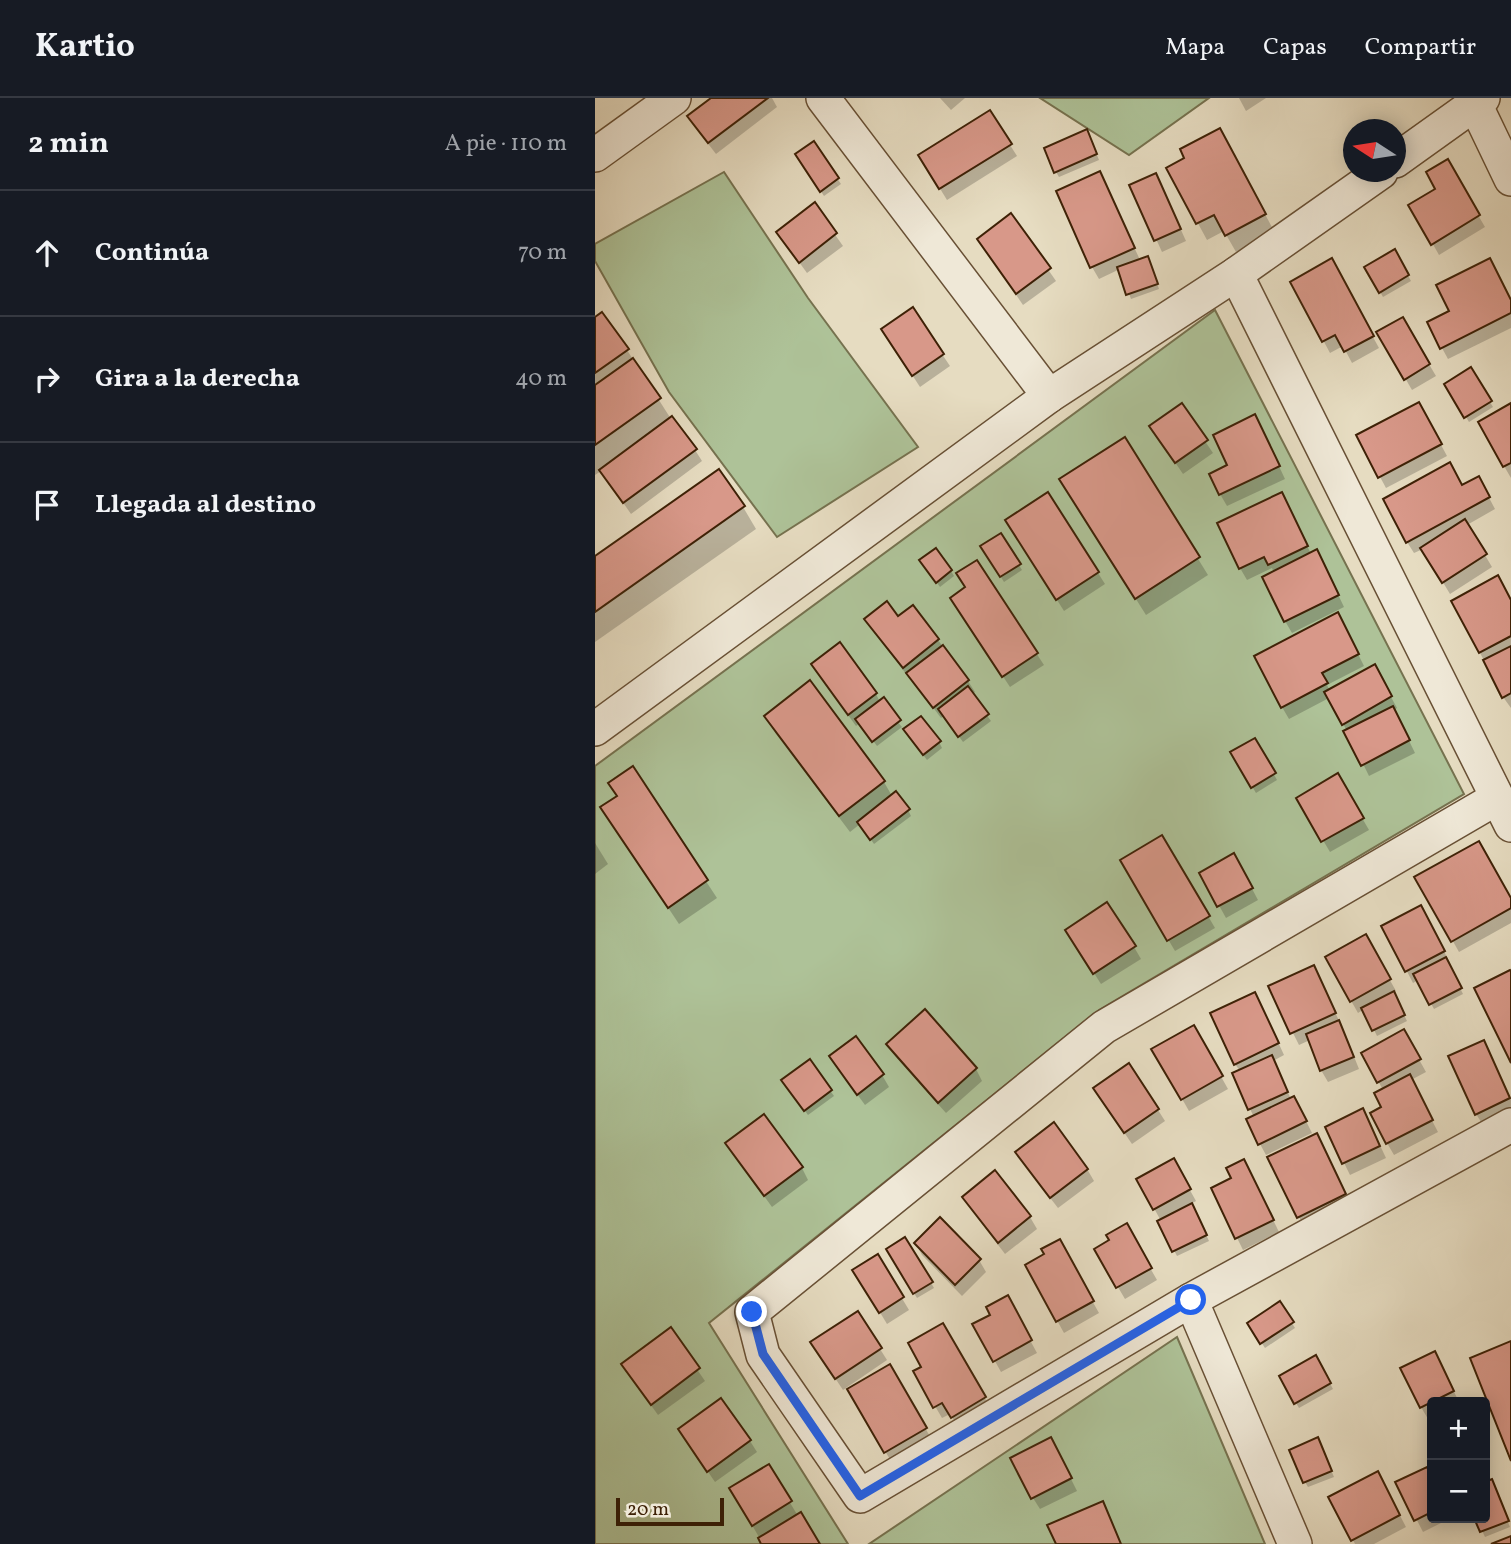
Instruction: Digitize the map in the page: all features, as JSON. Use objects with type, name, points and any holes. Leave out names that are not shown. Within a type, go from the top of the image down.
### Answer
[{"type":"street","points":[[595,155],[674,98]]},
{"type":"street","points":[[823,98],[1049,396]]},
{"type":"street","points":[[1406,153],[1479,101],[1511,179]]},
{"type":"street","points":[[595,729],[1049,396],[1236,275],[1367,182]]},
{"type":"street","points":[[1236,275],[1504,812],[1104,1027],[752,1312],[763,1354],[860,1496],[1191,1300],[1511,1125]]},
{"type":"street","points":[[1191,1300],[1295,1544]]},
{"type":"green space","points":[[1040,98],[1209,98],[1129,155]]},
{"type":"green space","points":[[724,172],[808,298],[918,447],[777,537],[669,392],[595,261],[595,244]]},
{"type":"green space","points":[[1215,310],[1464,794],[1099,1010],[709,1323],[848,1544],[595,1544],[595,766]]},
{"type":"green space","points":[[1177,1337],[1265,1544],[869,1544]]},
{"type":"building","points":[[711,98],[768,98],[708,143],[687,116]]},
{"type":"building","points":[[990,110],[1012,144],[939,189],[918,155]]},
{"type":"building","points":[[1220,128],[1266,214],[1225,236],[1214,215],[1196,224],[1166,168],[1184,158],[1180,149]]},
{"type":"building","points":[[1087,129],[1097,154],[1054,173],[1044,148]]},
{"type":"building","points":[[814,141],[839,178],[820,192],[795,154]]},
{"type":"building","points":[[1448,159],[1480,215],[1431,245],[1408,205],[1435,189],[1426,172]]},
{"type":"building","points":[[1100,171],[1135,248],[1090,268],[1056,191]]},
{"type":"building","points":[[1156,173],[1181,229],[1154,241],[1129,185]]},
{"type":"building","points":[[815,202],[837,233],[799,263],[776,232]]},
{"type":"building","points":[[1011,213],[1051,268],[1016,294],[977,239]]},
{"type":"building","points":[[1395,249],[1409,275],[1379,293],[1364,267]]},
{"type":"building","points":[[1148,256],[1158,284],[1126,295],[1117,267]]},
{"type":"building","points":[[1332,258],[1374,336],[1344,352],[1335,335],[1322,342],[1290,282]]},
{"type":"building","points":[[1490,258],[1511,300],[1511,313],[1440,349],[1427,322],[1449,311],[1436,285]]},
{"type":"building","points":[[913,307],[944,354],[912,376],[881,329]]},
{"type":"building","points":[[602,312],[629,349],[595,373],[595,317]]},
{"type":"building","points":[[1403,317],[1430,364],[1404,380],[1376,332]]},
{"type":"building","points":[[633,358],[661,398],[595,445],[595,385]]},
{"type":"building","points":[[1471,367],[1492,401],[1464,418],[1444,384]]},
{"type":"building","points":[[1419,402],[1442,444],[1378,478],[1356,435]]},
{"type":"building","points":[[1182,403],[1208,440],[1175,463],[1149,426]]},
{"type":"building","points":[[1511,403],[1511,463],[1503,467],[1478,422]]},
{"type":"building","points":[[1255,414],[1280,466],[1219,495],[1209,474],[1227,465],[1213,435]]},
{"type":"building","points":[[672,416],[697,449],[623,503],[599,470]]},
{"type":"building","points":[[1125,437],[1200,557],[1135,599],[1059,479]]},
{"type":"building","points":[[1450,462],[1462,485],[1479,476],[1490,497],[1406,543],[1383,499]]},
{"type":"building","points":[[719,469],[745,506],[595,612],[595,556]]},
{"type":"building","points":[[1048,492],[1099,572],[1056,600],[1005,520]]},
{"type":"building","points":[[1282,492],[1308,546],[1268,565],[1264,557],[1239,569],[1217,523]]},
{"type":"building","points":[[1465,519],[1487,554],[1442,583],[1420,548]]},
{"type":"building","points":[[1001,533],[1021,564],[1000,577],[980,546]]},
{"type":"building","points":[[936,548],[952,570],[936,583],[919,560]]},
{"type":"building","points":[[1317,549],[1339,595],[1284,622],[1262,577]]},
{"type":"building","points":[[977,560],[1038,653],[1002,677],[950,598],[965,587],[956,573]]},
{"type":"building","points":[[1498,575],[1511,600],[1511,636],[1479,653],[1451,601]]},
{"type":"building","points":[[887,601],[898,616],[913,605],[939,639],[903,668],[864,619]]},
{"type":"building","points":[[1338,612],[1359,654],[1322,673],[1328,683],[1281,708],[1254,656]]},
{"type":"building","points":[[840,642],[877,693],[848,715],[811,664]]},
{"type":"building","points":[[943,645],[969,680],[933,708],[906,673]]},
{"type":"building","points":[[1511,646],[1511,693],[1502,698],[1483,660]]},
{"type":"building","points":[[1375,664],[1392,696],[1342,725],[1324,692]]},
{"type":"building","points":[[810,680],[885,781],[839,816],[764,716]]},
{"type":"building","points":[[968,686],[989,714],[958,737],[938,709]]},
{"type":"building","points":[[884,697],[901,720],[872,742],[855,719]]},
{"type":"building","points":[[1393,706],[1410,740],[1361,766],[1343,731]]},
{"type":"building","points":[[921,716],[941,741],[923,755],[903,729]]},
{"type":"building","points":[[1255,738],[1276,773],[1251,788],[1230,752]]},
{"type":"building","points":[[633,766],[708,880],[668,908],[600,807],[617,796],[608,783]]},
{"type":"building","points":[[1338,773],[1364,818],[1321,842],[1296,798]]},
{"type":"building","points":[[896,791],[910,809],[870,840],[857,822]]},
{"type":"building","points":[[1162,835],[1210,916],[1167,941],[1120,860]]},
{"type":"building","points":[[1479,841],[1511,898],[1511,908],[1451,942],[1414,877]]},
{"type":"building","points":[[1234,853],[1253,888],[1217,907],[1199,873]]},
{"type":"building","points":[[1107,902],[1136,946],[1093,974],[1065,930]]},
{"type":"building","points":[[1421,905],[1445,951],[1405,972],[1381,926]]},
{"type":"building","points":[[1366,934],[1391,979],[1350,1002],[1325,957]]},
{"type":"building","points":[[1446,957],[1462,988],[1429,1005],[1413,974]]},
{"type":"building","points":[[1314,965],[1336,1013],[1290,1034],[1268,986]]},
{"type":"building","points":[[1511,971],[1511,1063],[1474,988]]},
{"type":"building","points":[[1394,991],[1405,1015],[1372,1031],[1361,1008]]},
{"type":"building","points":[[1255,992],[1279,1043],[1234,1065],[1210,1013]]},
{"type":"building","points":[[925,1009],[977,1068],[938,1103],[886,1044]]},
{"type":"building","points":[[1339,1020],[1354,1057],[1320,1071],[1306,1034]]},
{"type":"building","points":[[1194,1025],[1223,1076],[1181,1100],[1151,1049]]},
{"type":"building","points":[[1404,1029],[1421,1059],[1377,1083],[1361,1053]]},
{"type":"building","points":[[856,1036],[884,1074],[857,1095],[829,1056]]},
{"type":"building","points":[[1484,1040],[1510,1098],[1475,1115],[1448,1056]]},
{"type":"building","points":[[1272,1055],[1288,1092],[1248,1110],[1232,1073]]},
{"type":"building","points":[[810,1059],[832,1090],[804,1111],[781,1080]]},
{"type":"building","points":[[1129,1063],[1159,1109],[1124,1133],[1093,1088]]},
{"type":"building","points":[[1410,1074],[1433,1120],[1386,1144],[1370,1113],[1381,1107],[1374,1093]]},
{"type":"building","points":[[1294,1096],[1307,1121],[1258,1145],[1246,1119]]},
{"type":"building","points":[[1363,1108],[1380,1146],[1342,1164],[1325,1127]]},
{"type":"building","points":[[764,1114],[803,1167],[764,1196],[725,1143]]},
{"type":"building","points":[[1054,1122],[1088,1169],[1050,1198],[1015,1152]]},
{"type":"building","points":[[1317,1133],[1346,1194],[1297,1218],[1267,1157]]},
{"type":"building","points":[[1174,1158],[1191,1189],[1153,1210],[1136,1179]]},
{"type":"building","points":[[1244,1159],[1274,1220],[1235,1239],[1211,1188],[1231,1178],[1226,1168]]},
{"type":"building","points":[[995,1170],[1031,1216],[998,1243],[962,1197]]},
{"type":"building","points":[[1192,1203],[1207,1235],[1172,1252],[1157,1221]]},
{"type":"building","points":[[940,1217],[981,1259],[955,1285],[914,1243]]},
{"type":"building","points":[[1127,1223],[1152,1268],[1116,1288],[1094,1249],[1109,1240],[1106,1235]]},
{"type":"building","points":[[905,1237],[933,1282],[913,1294],[886,1249]]},
{"type":"building","points":[[1060,1239],[1094,1301],[1056,1322],[1025,1265],[1044,1254],[1041,1249]]},
{"type":"building","points":[[878,1254],[904,1297],[879,1313],[852,1270]]},
{"type":"building","points":[[1008,1295],[1032,1340],[993,1362],[972,1324],[990,1315],[986,1307]]},
{"type":"building","points":[[1280,1301],[1294,1322],[1260,1344],[1247,1323]]},
{"type":"building","points":[[858,1311],[882,1348],[835,1379],[810,1342]]},
{"type":"building","points":[[943,1323],[986,1397],[951,1418],[942,1403],[933,1408],[913,1371],[921,1367],[908,1343]]},
{"type":"building","points":[[671,1327],[700,1368],[651,1405],[621,1364]]},
{"type":"building","points":[[1511,1341],[1511,1461],[1490,1408],[1490,1397],[1486,1397],[1470,1358]]},
{"type":"building","points":[[1435,1351],[1454,1391],[1442,1397],[1427,1397],[1427,1404],[1420,1408],[1400,1368]]},
{"type":"building","points":[[1316,1355],[1331,1383],[1294,1404],[1279,1376]]},
{"type":"building","points":[[890,1364],[927,1428],[884,1453],[847,1389]]},
{"type":"building","points":[[721,1398],[751,1440],[707,1472],[678,1429]]},
{"type":"building","points":[[1051,1437],[1072,1478],[1031,1499],[1010,1458]]},
{"type":"building","points":[[1318,1437],[1332,1471],[1303,1483],[1289,1450]]},
{"type":"building","points":[[769,1464],[792,1501],[752,1526],[729,1488]]},
{"type":"building","points":[[1427,1467],[1427,1514],[1414,1521],[1395,1482]]},
{"type":"building","points":[[1378,1471],[1400,1515],[1351,1541],[1328,1497]]},
{"type":"building","points":[[1492,1479],[1509,1521],[1480,1532],[1476,1523],[1490,1523]]},
{"type":"building","points":[[1103,1501],[1121,1544],[1056,1544],[1047,1525]]},
{"type":"building","points":[[801,1512],[820,1544],[761,1544],[758,1538]]},
{"type":"building","points":[[1511,1536],[1511,1544],[1491,1544]]},
{"type":"route","points":[[752,1312],[763,1354],[860,1496],[1191,1300]]}]
